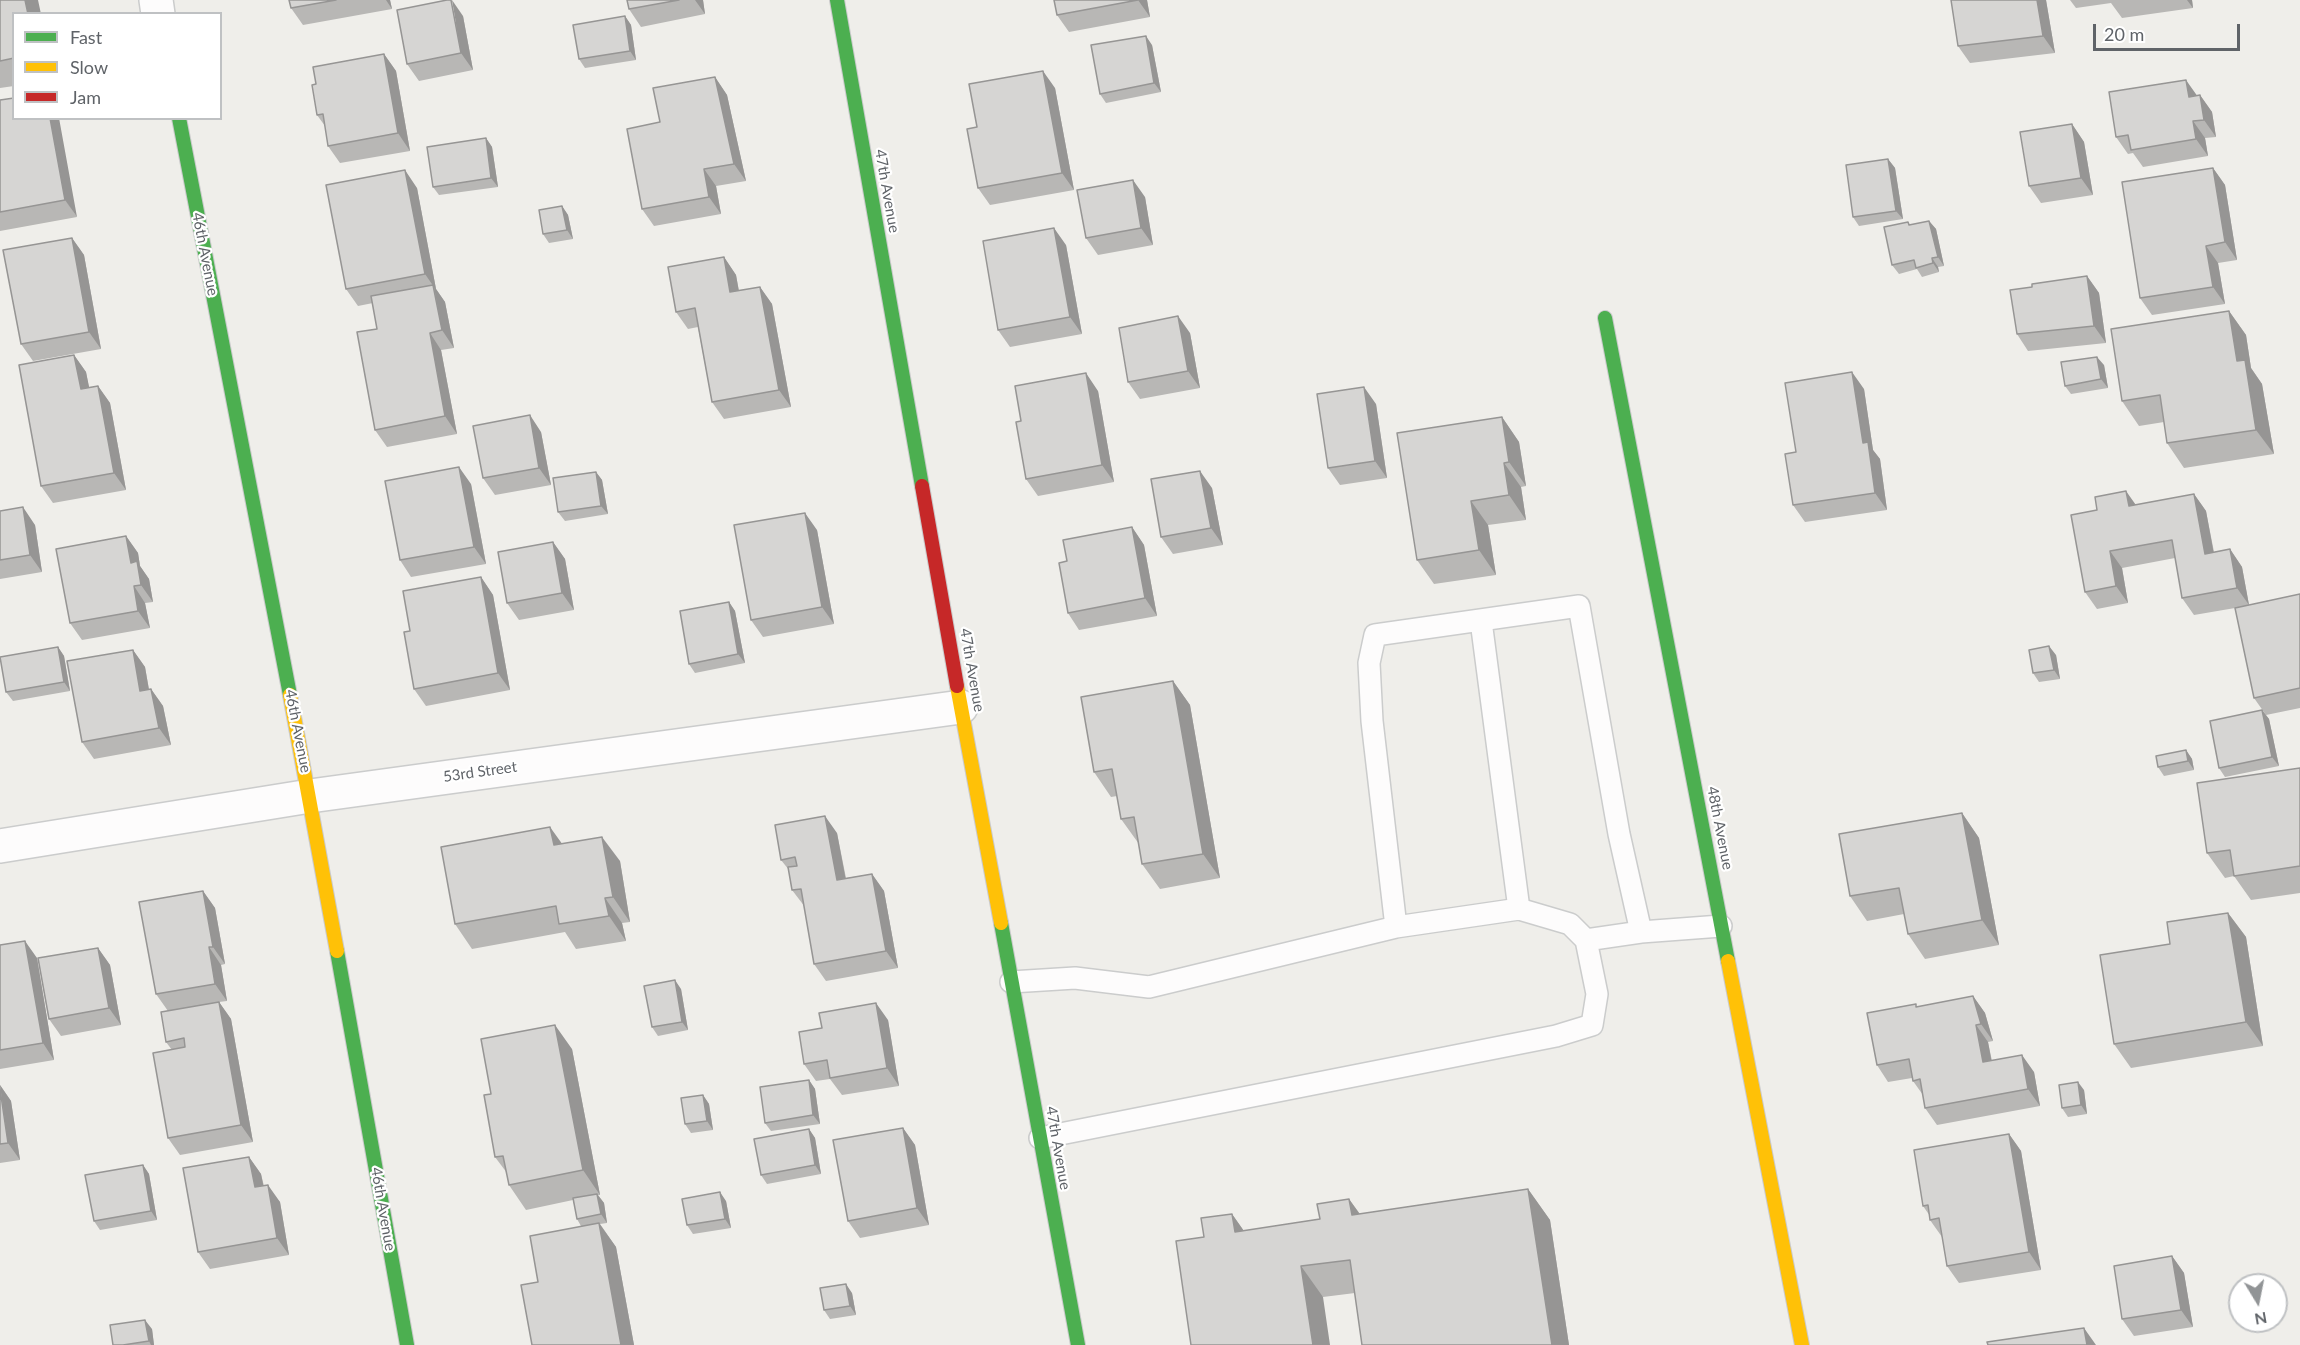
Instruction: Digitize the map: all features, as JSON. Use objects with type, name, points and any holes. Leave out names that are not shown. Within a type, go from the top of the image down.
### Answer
[{"type":"street","name":"47th Avenue","points":[[837,0],[961,707],[1078,1345]]},
{"type":"street","name":"46th Avenue","points":[[179,120],[310,796],[407,1345]]},
{"type":"street","name":"48th Avenue","points":[[1605,318],[1802,1345]]},
{"type":"street","name":"53rd Street","points":[[0,846],[310,796],[961,707]]},
{"type":"lane","points":[[1396,927],[1372,721],[1369,663],[1375,635],[1579,606],[1619,834],[1641,932]]},
{"type":"lane","points":[[1481,621],[1519,909]]},
{"type":"lane","points":[[1011,982],[1075,978],[1149,987],[1396,927],[1519,909],[1570,924],[1586,940],[1597,994],[1592,1025],[1556,1036],[1040,1138]]},
{"type":"lane","points":[[1586,940],[1641,932],[1721,926]]},
{"type":"building","points":[[0,0],[25,0],[28,12],[12,12],[12,58],[0,61]]},
{"type":"building","points":[[289,0],[336,0],[291,8]]},
{"type":"building","points":[[451,0],[461,53],[407,64],[397,10]]},
{"type":"building","points":[[627,0],[679,0],[629,9]]},
{"type":"building","points":[[1054,0],[1138,0],[1057,15]]},
{"type":"building","points":[[1951,0],[2037,0],[2043,36],[1958,46]]},
{"type":"building","points":[[625,16],[630,51],[579,59],[573,25]]},
{"type":"building","points":[[1146,36],[1154,83],[1100,94],[1091,45]]},
{"type":"building","points":[[384,54],[398,133],[328,146],[323,114],[317,115],[312,85],[316,84],[313,67]]},
{"type":"building","points":[[1043,71],[1062,173],[978,188],[967,129],[977,127],[969,84]]},
{"type":"building","points":[[715,77],[734,164],[704,169],[709,197],[642,209],[627,129],[660,122],[653,88]]},
{"type":"building","points":[[2186,80],[2189,97],[2200,95],[2204,120],[2193,121],[2196,139],[2131,150],[2128,135],[2116,137],[2109,92]]},
{"type":"building","points":[[12,98],[12,120],[50,120],[65,200],[0,212],[0,100]]},
{"type":"building","points":[[2072,124],[2081,178],[2029,186],[2020,132]]},
{"type":"building","points":[[486,138],[491,178],[433,187],[427,147]]},
{"type":"building","points":[[1888,159],[1896,211],[1853,217],[1846,165]]},
{"type":"building","points":[[2213,168],[2225,242],[2206,246],[2213,287],[2140,298],[2122,182]]},
{"type":"building","points":[[405,170],[425,274],[346,289],[326,185]]},
{"type":"building","points":[[1133,180],[1141,228],[1086,238],[1077,190]]},
{"type":"building","points":[[562,206],[567,230],[543,234],[539,210]]},
{"type":"building","points":[[1929,221],[1938,257],[1932,258],[1933,263],[1916,268],[1914,260],[1892,265],[1884,227]]},
{"type":"building","points":[[1054,228],[1070,317],[998,330],[983,241]]},
{"type":"building","points":[[72,238],[89,332],[21,344],[3,250]]},
{"type":"building","points":[[724,257],[730,292],[760,287],[779,390],[712,402],[695,308],[676,312],[668,267]]},
{"type":"building","points":[[2087,276],[2094,326],[2017,334],[2010,290],[2032,287],[2032,284]]},
{"type":"building","points":[[433,285],[442,330],[430,333],[445,416],[375,430],[357,332],[377,329],[371,296]]},
{"type":"building","points":[[2229,311],[2237,361],[2245,360],[2256,430],[2167,443],[2160,395],[2122,401],[2111,329]]},
{"type":"building","points":[[1178,316],[1188,371],[1128,382],[1119,328]]},
{"type":"building","points":[[74,355],[81,389],[98,386],[114,473],[41,486],[19,365]]},
{"type":"building","points":[[2097,357],[2101,379],[2065,386],[2061,362]]},
{"type":"building","points":[[1852,372],[1863,443],[1868,442],[1875,493],[1793,505],[1785,454],[1796,452],[1785,383]]},
{"type":"building","points":[[1086,373],[1102,465],[1026,479],[1016,422],[1021,421],[1015,386]]},
{"type":"building","points":[[1364,387],[1375,461],[1328,468],[1317,394]]},
{"type":"building","points":[[530,415],[539,468],[483,478],[473,426]]},
{"type":"building","points":[[1502,417],[1509,462],[1504,463],[1509,495],[1471,501],[1479,550],[1417,560],[1397,433]]},
{"type":"building","points":[[459,467],[474,547],[400,560],[385,481]]},
{"type":"building","points":[[1200,471],[1211,528],[1161,537],[1151,479]]},
{"type":"building","points":[[596,472],[601,506],[558,512],[553,478]]},
{"type":"building","points":[[2126,491],[2129,506],[2194,494],[2205,554],[2230,549],[2237,588],[2182,598],[2172,540],[2110,551],[2116,586],[2085,592],[2071,515],[2097,510],[2095,497]]},
{"type":"building","points":[[23,507],[30,555],[0,560],[0,511]]},
{"type":"building","points":[[805,513],[822,607],[751,620],[734,525]]},
{"type":"building","points":[[1132,527],[1145,598],[1068,613],[1059,563],[1067,561],[1063,540]]},
{"type":"building","points":[[126,536],[131,563],[137,561],[141,585],[134,586],[138,611],[70,623],[56,549]]},
{"type":"building","points":[[553,542],[562,593],[507,603],[498,552]]},
{"type":"building","points":[[481,577],[498,673],[414,689],[404,632],[410,631],[403,591]]},
{"type":"building","points":[[2300,594],[2300,688],[2254,698],[2235,608]]},
{"type":"building","points":[[729,602],[738,654],[689,664],[680,611]]},
{"type":"building","points":[[2049,646],[2054,670],[2033,673],[2029,650]]},
{"type":"building","points":[[58,647],[64,682],[6,692],[0,657]]},
{"type":"building","points":[[133,650],[140,691],[151,689],[159,728],[82,742],[67,661]]},
{"type":"building","points":[[1173,681],[1203,854],[1142,864],[1134,817],[1121,819],[1112,769],[1094,772],[1081,697]]},
{"type":"building","points":[[2262,710],[2272,757],[2219,768],[2210,721]]},
{"type":"building","points":[[2186,750],[2188,761],[2158,767],[2156,756]]},
{"type":"building","points":[[2300,768],[2300,866],[2234,876],[2230,850],[2207,853],[2197,783]]},
{"type":"building","points":[[1962,813],[1982,920],[1908,934],[1899,888],[1850,896],[1839,834]]},
{"type":"building","points":[[825,816],[837,880],[872,874],[886,951],[814,964],[801,889],[792,890],[788,867],[797,866],[795,857],[781,860],[775,825]]},
{"type":"building","points":[[550,827],[554,845],[602,837],[613,897],[605,898],[609,916],[559,924],[556,906],[455,924],[441,847]]},
{"type":"building","points":[[203,891],[213,947],[209,947],[215,984],[156,994],[139,902]]},
{"type":"building","points":[[2228,913],[2246,1022],[2114,1044],[2100,955],[2170,944],[2167,922]]},
{"type":"building","points":[[25,941],[43,1043],[0,1050],[0,945]]},
{"type":"building","points":[[98,948],[109,1008],[49,1019],[38,958]]},
{"type":"building","points":[[675,980],[682,1022],[652,1027],[644,986]]},
{"type":"building","points":[[1973,996],[1981,1024],[1976,1025],[1983,1062],[2022,1055],[2028,1089],[1925,1108],[1920,1079],[1913,1081],[1909,1059],[1877,1065],[1867,1013],[1916,1004],[1916,1007]]},
{"type":"building","points":[[219,1002],[241,1125],[168,1138],[153,1053],[185,1047],[184,1038],[166,1042],[161,1012]]},
{"type":"building","points":[[876,1003],[887,1068],[830,1078],[827,1060],[804,1064],[799,1032],[822,1028],[819,1013]]},
{"type":"building","points":[[555,1025],[583,1170],[509,1185],[503,1156],[495,1157],[484,1095],[491,1094],[481,1039]]},
{"type":"building","points":[[809,1080],[813,1115],[765,1123],[760,1087]]},
{"type":"building","points":[[2078,1082],[2081,1105],[2062,1108],[2059,1085]]},
{"type":"building","points":[[0,1089],[8,1143],[0,1144]]},
{"type":"building","points":[[703,1095],[707,1121],[685,1124],[681,1098]]},
{"type":"building","points":[[903,1128],[917,1208],[848,1221],[833,1140]]},
{"type":"building","points":[[809,1129],[815,1165],[761,1175],[754,1139]]},
{"type":"building","points":[[2009,1134],[2029,1252],[1947,1266],[1939,1218],[1930,1220],[1928,1205],[1923,1206],[1914,1150]]},
{"type":"building","points":[[249,1157],[255,1187],[268,1185],[277,1238],[198,1252],[183,1168]]},
{"type":"building","points":[[143,1165],[151,1211],[94,1221],[85,1175]]},
{"type":"building","points":[[1528,1189],[1552,1345],[1362,1345],[1350,1260],[1301,1266],[1313,1345],[1191,1345],[1176,1241],[1204,1237],[1201,1218],[1232,1214],[1235,1232],[1320,1219],[1317,1204],[1349,1199],[1352,1215]]},
{"type":"building","points":[[720,1192],[725,1219],[687,1225],[682,1199]]},
{"type":"building","points":[[597,1194],[601,1214],[577,1219],[573,1198]]},
{"type":"building","points":[[599,1223],[621,1345],[532,1345],[521,1285],[538,1282],[530,1236]]},
{"type":"building","points":[[2172,1256],[2181,1310],[2122,1319],[2114,1266]]},
{"type":"building","points":[[846,1284],[850,1306],[824,1310],[820,1288]]},
{"type":"building","points":[[145,1320],[149,1341],[113,1345],[110,1325]]},
{"type":"building","points":[[2084,1328],[2087,1345],[1988,1345],[1987,1342]]},
{"type":"traffic: fast","points":[[837,0],[922,486]]},
{"type":"traffic: fast","points":[[179,120],[290,695]]},
{"type":"traffic: fast","points":[[1605,318],[1728,961]]},
{"type":"traffic: fast","points":[[1001,923],[1078,1345]]},
{"type":"traffic: fast","points":[[337,951],[407,1345]]},
{"type":"traffic: slow","points":[[957,686],[1001,923]]},
{"type":"traffic: slow","points":[[290,695],[337,951]]},
{"type":"traffic: slow","points":[[1728,961],[1802,1345]]},
{"type":"traffic: jam","points":[[922,486],[957,686]]}]
